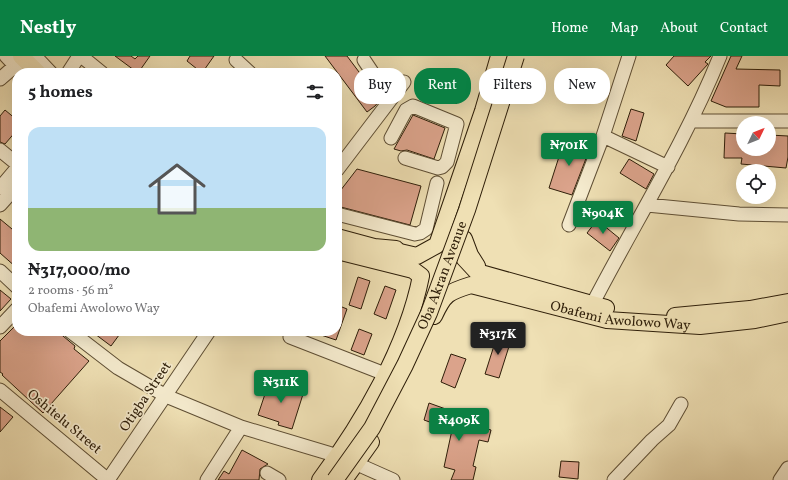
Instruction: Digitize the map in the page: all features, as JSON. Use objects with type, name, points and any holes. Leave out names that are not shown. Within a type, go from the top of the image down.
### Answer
[{"type":"main road","points":[[332,479],[338,456],[385,374],[414,304],[421,276],[421,263],[424,257],[437,245],[500,56]]},
{"type":"main road","name":"Oba Akran Avenue","points":[[332,479],[365,426],[399,363],[410,338],[460,205],[509,56]]},
{"type":"main road","name":"Oba Akran Avenue","points":[[332,479],[372,428],[405,365],[429,314],[467,210],[516,56]]},
{"type":"main road","points":[[332,479],[357,464],[378,430],[442,298],[455,290],[464,279],[466,272],[463,251],[486,168],[522,56]]},
{"type":"main road","points":[[467,158],[468,169],[474,173],[481,174],[486,168]]},
{"type":"main road","points":[[378,253],[420,249],[437,237],[447,218]]},
{"type":"main road","points":[[342,239],[378,253],[413,270],[421,276]]},
{"type":"main road","name":"Obafemi Awolowo Way","points":[[434,248],[447,246],[463,251],[477,272],[486,282],[607,320],[671,320],[788,302]]},
{"type":"main road","points":[[342,250],[417,256],[434,248]]},
{"type":"main road","points":[[378,253],[412,278],[414,304]]},
{"type":"main road","name":"Obafemi Awolowo Way","points":[[421,276],[424,282],[434,291],[448,292],[486,282],[700,326],[725,324],[788,313]]},
{"type":"main road","points":[[436,312],[448,298],[470,291],[486,282]]},
{"type":"main road","points":[[385,374],[392,370],[397,371],[402,376],[401,385]]},
{"type":"street","points":[[6,56],[35,68]]},
{"type":"street","points":[[72,68],[80,56],[96,68]]},
{"type":"street","points":[[569,226],[603,136],[629,56]]},
{"type":"street","points":[[592,305],[619,251],[647,205],[692,121],[720,56]]},
{"type":"street","points":[[236,60],[245,68]]},
{"type":"street","points":[[364,60],[369,68]]},
{"type":"street","points":[[0,79],[12,72]]},
{"type":"street","points":[[342,163],[386,104]]},
{"type":"street","points":[[391,138],[406,110],[413,106],[455,122],[457,127],[447,162],[442,167],[438,168],[405,158]]},
{"type":"street","points":[[692,121],[788,121]]},
{"type":"street","points":[[603,136],[668,167]]},
{"type":"street","points":[[451,147],[467,158]]},
{"type":"street","points":[[0,150],[12,160]]},
{"type":"street","points":[[0,188],[12,174]]},
{"type":"street","points":[[342,215],[415,234],[426,229],[437,183]]},
{"type":"street","points":[[0,205],[12,192]]},
{"type":"street","points":[[647,205],[739,214],[788,215]]},
{"type":"street","points":[[376,225],[378,253]]},
{"type":"street","points":[[0,271],[12,282]]},
{"type":"street","points":[[0,327],[12,314]]},
{"type":"street","points":[[76,336],[118,368],[166,396],[241,427],[338,456]]},
{"type":"street","name":"Otigba Street","points":[[108,480],[206,336]]},
{"type":"street","points":[[290,337],[385,374]]},
{"type":"street","name":"Oshitelu Street","points":[[0,390],[108,480]]},
{"type":"street","points":[[614,480],[652,440],[669,425],[681,404]]},
{"type":"street","points":[[207,480],[241,427]]},
{"type":"street","points":[[357,464],[393,480]]},
{"type":"street","points":[[780,480],[788,468]]},
{"type":"street","points":[[267,473],[279,480]]},
{"type":"building","points":[[115,56],[131,56],[135,59],[138,56],[150,56],[142,68],[131,68]]},
{"type":"building","points":[[190,56],[214,56],[206,68],[196,68],[187,61]]},
{"type":"building","points":[[325,56],[347,56],[356,68],[354,68],[354,95],[342,79],[342,68],[334,68]]},
{"type":"building","points":[[674,56],[711,56],[705,62],[708,64],[688,86],[666,65]]},
{"type":"building","points":[[731,56],[742,56],[736,69],[780,70],[780,86],[759,85],[759,107],[726,107],[711,101]]},
{"type":"building","points":[[361,104],[377,104],[375,106],[367,112]]},
{"type":"building","points":[[631,109],[644,113],[636,141],[622,136]]},
{"type":"building","points":[[5,110],[12,116],[12,136],[5,144],[0,142],[0,116]]},
{"type":"building","points":[[413,115],[445,128],[434,159],[407,150],[401,151],[394,149]]},
{"type":"building","points":[[725,133],[736,134],[736,156],[776,156],[776,135],[788,136],[788,157],[786,168],[776,167],[776,164],[741,164],[742,158],[724,158]]},
{"type":"building","points":[[565,138],[590,148],[572,195],[549,188]]},
{"type":"building","points":[[629,159],[654,174],[646,189],[620,173]]},
{"type":"building","points":[[357,169],[421,186],[410,225],[342,207],[342,188]]},
{"type":"building","points":[[0,219],[12,229],[12,264],[0,253]]},
{"type":"building","points":[[597,220],[619,238],[610,251],[587,233]]},
{"type":"building","points":[[358,277],[370,281],[361,309],[349,305]]},
{"type":"building","points":[[385,286],[396,290],[386,319],[374,314]]},
{"type":"building","points":[[0,290],[11,299],[0,311]]},
{"type":"building","points":[[342,307],[347,309],[342,323]]},
{"type":"building","points":[[12,329],[12,336],[63,336],[75,346],[74,349],[89,361],[43,413],[0,372],[0,341]]},
{"type":"building","points":[[359,329],[372,334],[364,355],[351,350]]},
{"type":"building","points":[[498,333],[512,337],[499,378],[485,374]]},
{"type":"building","points":[[98,336],[118,336],[111,346]]},
{"type":"building","points":[[324,336],[337,336],[336,340]]},
{"type":"building","points":[[451,354],[466,359],[455,388],[441,382]]},
{"type":"building","points":[[270,379],[304,391],[292,429],[278,425],[279,422],[258,415]]},
{"type":"building","points":[[429,403],[454,412],[452,419],[491,430],[488,442],[479,440],[473,466],[476,467],[473,480],[451,480],[455,470],[444,467],[452,430],[424,420]]},
{"type":"building","points":[[0,407],[13,417],[0,432]]},
{"type":"building","points":[[242,450],[268,464],[260,469],[259,480],[218,480],[224,471],[229,474]]},
{"type":"building","points":[[561,461],[579,462],[578,479],[559,477]]}]
